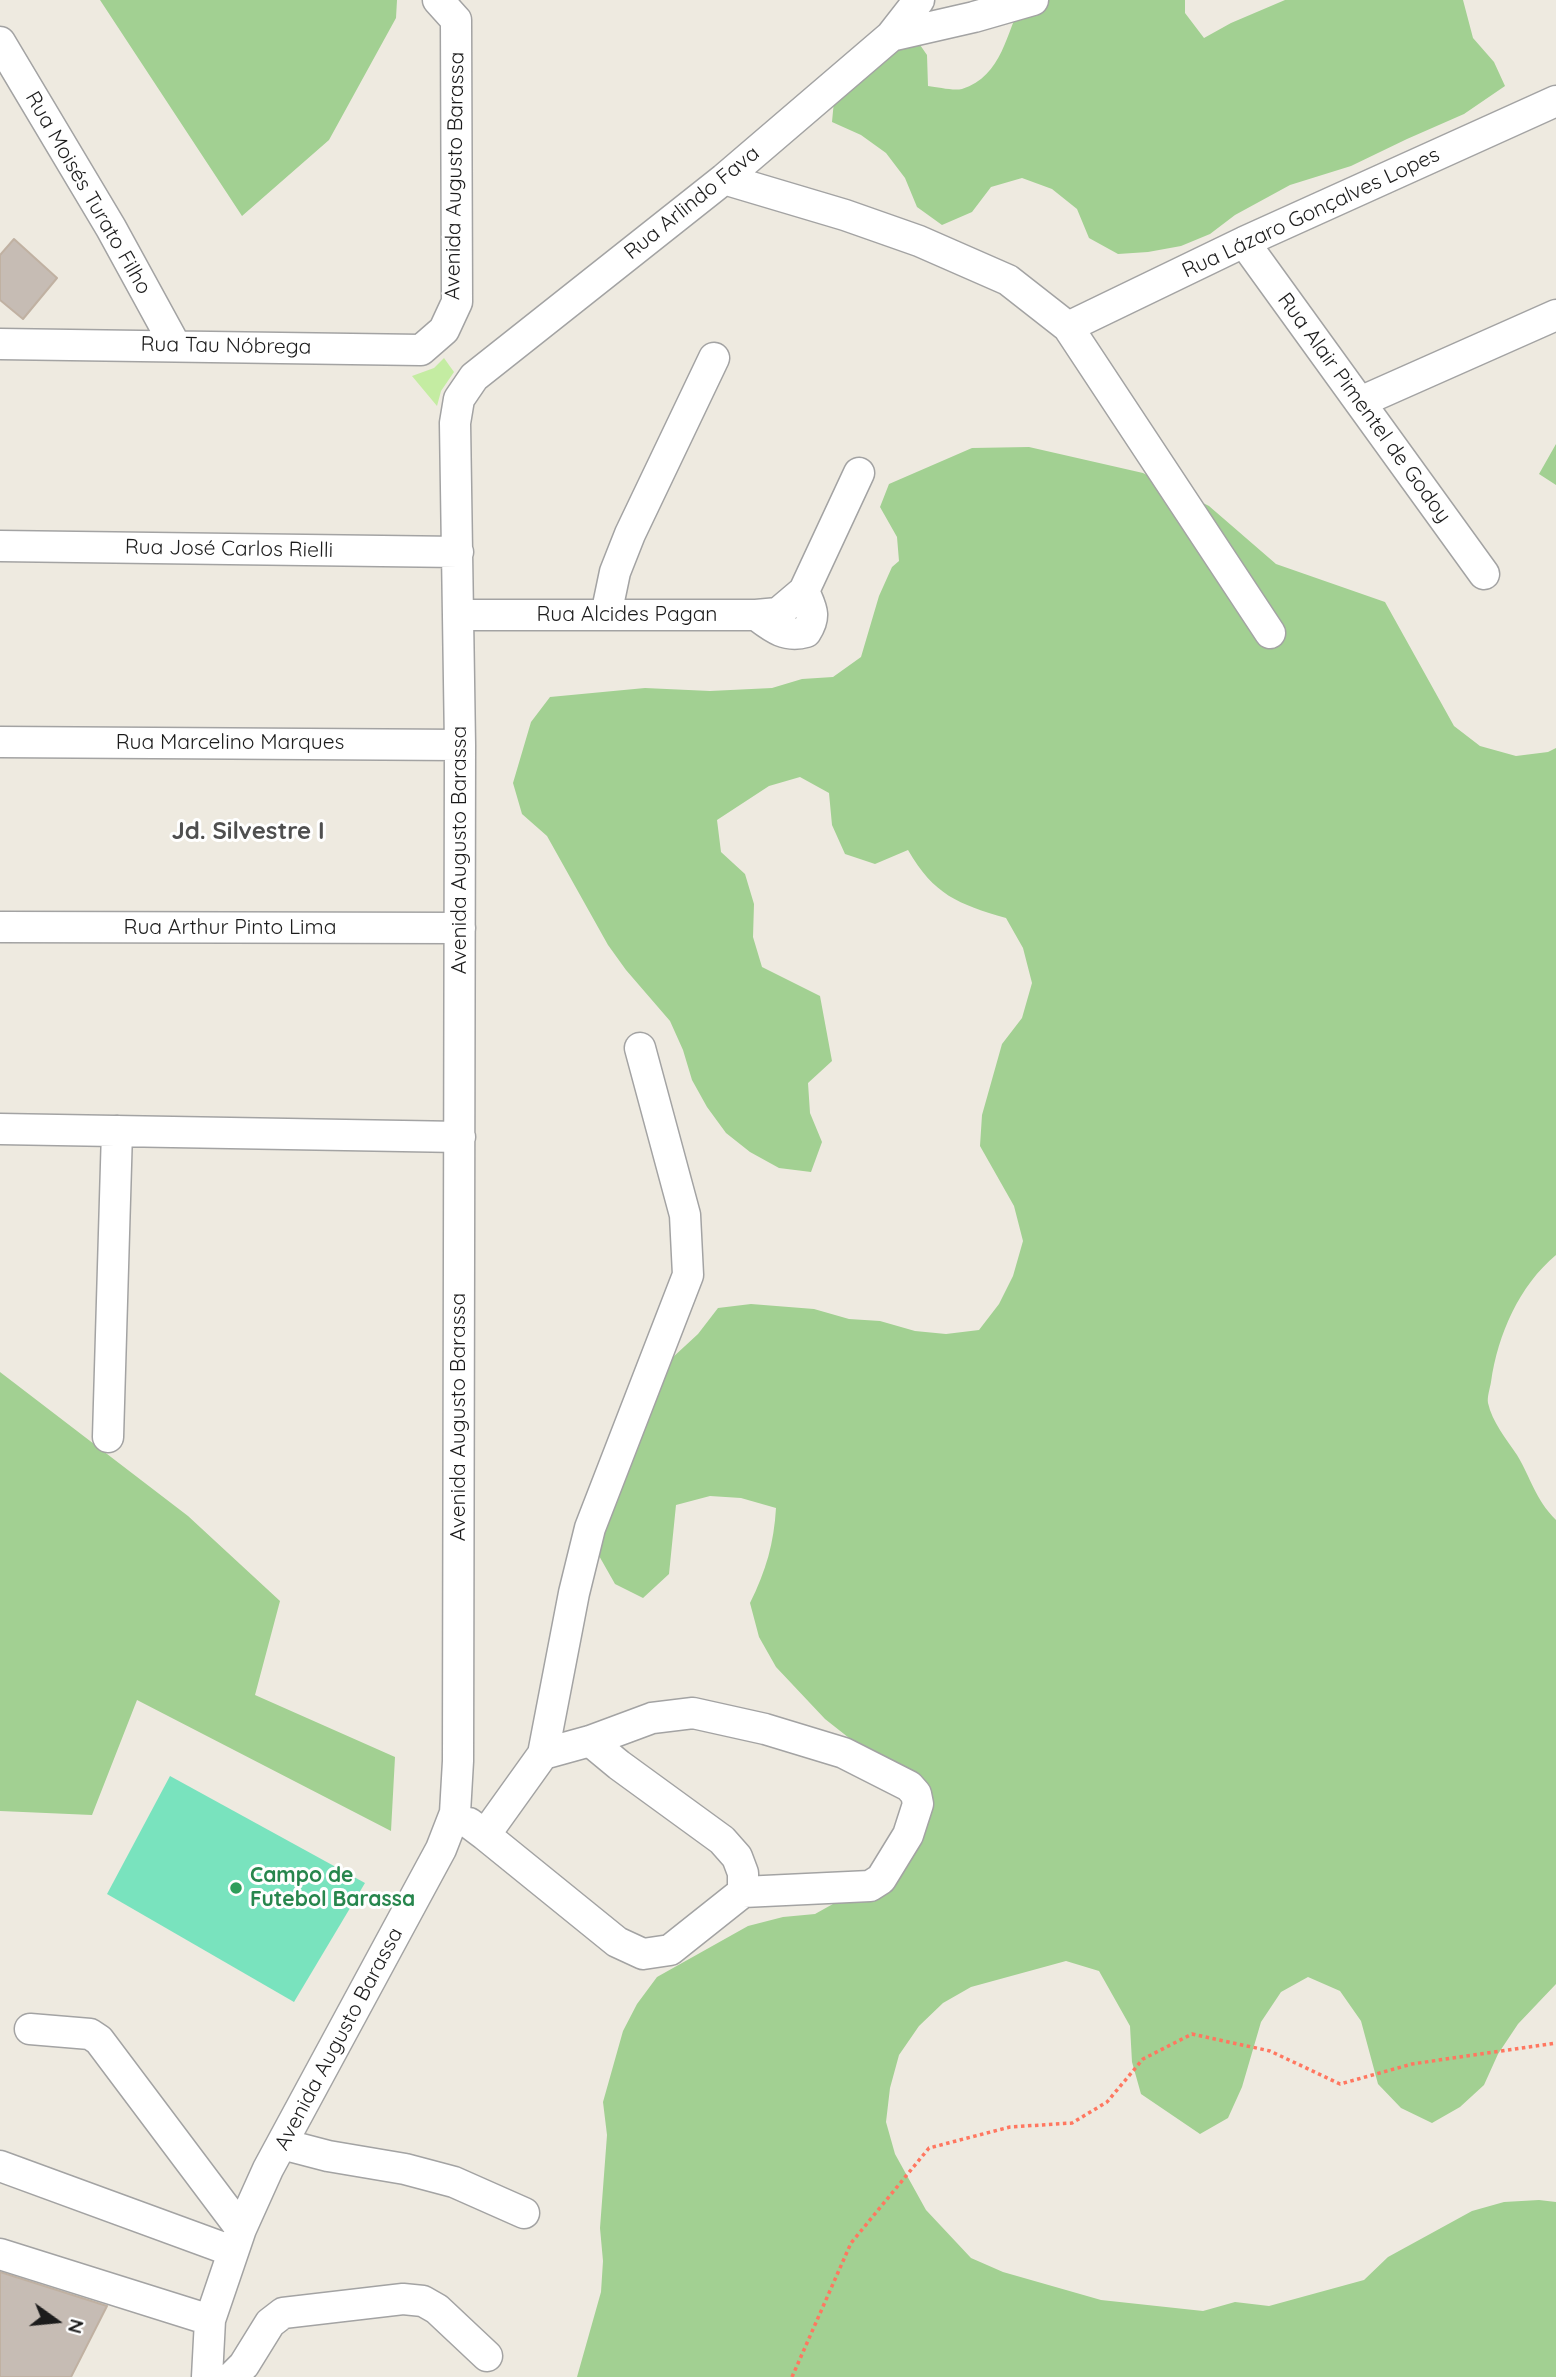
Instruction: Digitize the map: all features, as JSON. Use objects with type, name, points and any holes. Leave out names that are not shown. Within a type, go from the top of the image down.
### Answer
[{"type":"street","name":"Rua Arlindo Fava","points":[[459,399],[474,377],[724,179],[891,36],[919,0]]},
{"type":"street","points":[[891,36],[982,9],[1032,0]]},
{"type":"street","name":"Avenida Augusto Barassa","points":[[444,330],[457,302],[454,7]]},
{"type":"street","name":"Rua Moisés Turato Filho","points":[[0,42],[111,228],[175,345]]},
{"type":"street","name":"Rua Lázaro Gonçalves Lopes","points":[[1068,327],[1244,242],[1556,101]]},
{"type":"street","points":[[724,179],[845,215],[919,241],[1007,280],[1068,327],[1270,633]]},
{"type":"street","name":"Rua Alair Pimentel de Godoy","points":[[1244,242],[1484,573]]},
{"type":"street","points":[[1360,402],[1556,315]]},
{"type":"street","name":"Rua Tau Nóbrega","points":[[0,344],[421,350],[444,330]]},
{"type":"street","points":[[606,615],[615,572],[630,534],[714,358]]},
{"type":"street","name":"Avenida Augusto Barassa","points":[[207,2377],[210,2320],[237,2240],[282,2144],[441,1849],[455,1813],[458,1762],[460,745],[455,423],[459,399]]},
{"type":"street","name":"Rua Alcides Pagan","points":[[459,615],[778,613],[798,598],[859,473]]},
{"type":"street","name":"Rua José Carlos Rielli","points":[[0,546],[458,552]]},
{"type":"street","name":"Rua Marcelino Marques","points":[[0,742],[460,745]]},
{"type":"street","name":"Rua Arthur Pinto Lima","points":[[0,928],[460,928]]},
{"type":"street","points":[[485,1835],[543,1754],[574,1592],[590,1528],[688,1275],[685,1215],[640,1048]]},
{"type":"street","points":[[0,1129],[460,1137]]},
{"type":"street","points":[[108,1437],[117,1131]]},
{"type":"street","points":[[455,1813],[617,1942],[643,1954],[670,1950],[743,1892],[870,1886],[881,1879],[908,1835],[918,1804],[916,1794],[909,1786],[844,1753],[765,1729],[692,1713],[652,1718],[590,1741],[543,1754]]},
{"type":"street","points":[[590,1741],[722,1840],[737,1857],[743,1873],[743,1892]]},
{"type":"street","points":[[30,2029],[90,2034],[99,2040],[237,2240]]},
{"type":"street","points":[[282,2144],[328,2156],[405,2169],[454,2182],[524,2213]]},
{"type":"street","points":[[0,2166],[237,2240]]},
{"type":"street","points":[[0,2254],[210,2320]]},
{"type":"street","points":[[232,2377],[244,2365],[270,2323],[283,2313],[403,2299],[423,2301],[437,2309],[487,2356]]},
{"type":"path","points":[[792,2377],[851,2243],[929,2148],[1010,2127],[1072,2123],[1107,2102],[1143,2059],[1192,2034],[1270,2051],[1340,2084],[1412,2064],[1556,2043]]},
{"type":"green space","points":[[100,0],[397,0],[396,18],[329,140],[242,216]]},
{"type":"green space","points":[[1023,0],[1185,0],[1185,13],[1204,38],[1231,23],[1285,0],[1463,0],[1473,38],[1494,62],[1505,86],[1464,114],[1351,166],[1290,185],[1235,215],[1210,234],[1181,246],[1118,254],[1089,238],[1077,209],[1052,189],[1022,178],[991,187],[972,212],[942,225],[917,207],[905,178],[886,153],[861,135],[832,122],[835,90],[909,29],[927,55],[928,86],[962,89],[976,83],[995,64]]},
{"type":"green space","points":[[444,358],[454,372],[441,391],[437,406],[412,376],[434,368]]},
{"type":"green space","points":[[1556,444],[1556,485],[1539,474]]},
{"type":"green space","points":[[1029,447],[1143,473],[1209,506],[1276,564],[1385,602],[1454,726],[1480,746],[1516,756],[1548,752],[1556,748],[1556,1255],[1531,1281],[1512,1312],[1494,1364],[1488,1401],[1496,1424],[1517,1455],[1543,1504],[1556,1520],[1556,1984],[1518,2024],[1498,2054],[1484,2085],[1460,2107],[1432,2123],[1401,2108],[1378,2084],[1361,2021],[1340,1991],[1308,1977],[1281,1992],[1261,2022],[1242,2087],[1228,2118],[1200,2134],[1141,2094],[1132,2062],[1130,2026],[1099,1971],[1066,1961],[971,1987],[943,2003],[919,2026],[899,2055],[890,2088],[886,2122],[895,2154],[926,2210],[971,2258],[1003,2272],[1101,2300],[1203,2311],[1235,2302],[1269,2306],[1364,2280],[1388,2257],[1472,2211],[1504,2202],[1556,2202],[1556,2377],[577,2377],[601,2292],[603,2261],[600,2228],[607,2135],[603,2102],[623,2031],[637,2004],[657,1977],[748,1926],[783,1917],[815,1914],[876,1880],[912,1820],[877,1760],[825,1719],[776,1667],[759,1637],[750,1603],[768,1557],[776,1508],[741,1498],[710,1496],[676,1505],[669,1574],[643,1598],[615,1584],[598,1554],[628,1448],[652,1384],[718,1308],[751,1304],[814,1309],[849,1319],[880,1321],[915,1331],[946,1334],[979,1330],[999,1304],[1013,1276],[1023,1241],[1014,1206],[980,1146],[982,1115],[1002,1044],[1022,1018],[1032,983],[1023,948],[1006,918],[974,908],[949,896],[928,878],[908,850],[875,864],[845,854],[832,825],[829,793],[800,777],[769,786],[717,820],[721,852],[745,874],[754,904],[753,937],[762,967],[820,996],[832,1061],[808,1083],[810,1113],[822,1142],[811,1172],[779,1168],[750,1152],[726,1133],[707,1107],[692,1080],[670,1021],[608,945],[547,836],[522,814],[513,783],[531,722],[550,697],[645,688],[710,691],[772,688],[802,679],[833,677],[861,657],[879,596],[892,567],[899,561],[897,537],[880,507],[889,484],[972,448]]},
{"type":"green space","points":[[0,1372],[188,1516],[280,1601],[255,1695],[395,1757],[391,1831],[137,1700],[92,1815],[0,1811]]},
{"type":"green space","name":"Campo de Futebol Barassa","points":[[170,1776],[365,1883],[294,2002],[107,1894]]},
{"type":"building","points":[[14,239],[57,278],[23,319],[0,300],[0,255]]},
{"type":"building","points":[[0,2272],[107,2306],[71,2377],[0,2377]]},
{"type":"place","name":"Campo de Futebol Barassa","points":[[236,1888]]},
{"type":"district","name":"Jd. Silvestre I","points":[[248,832]]}]
